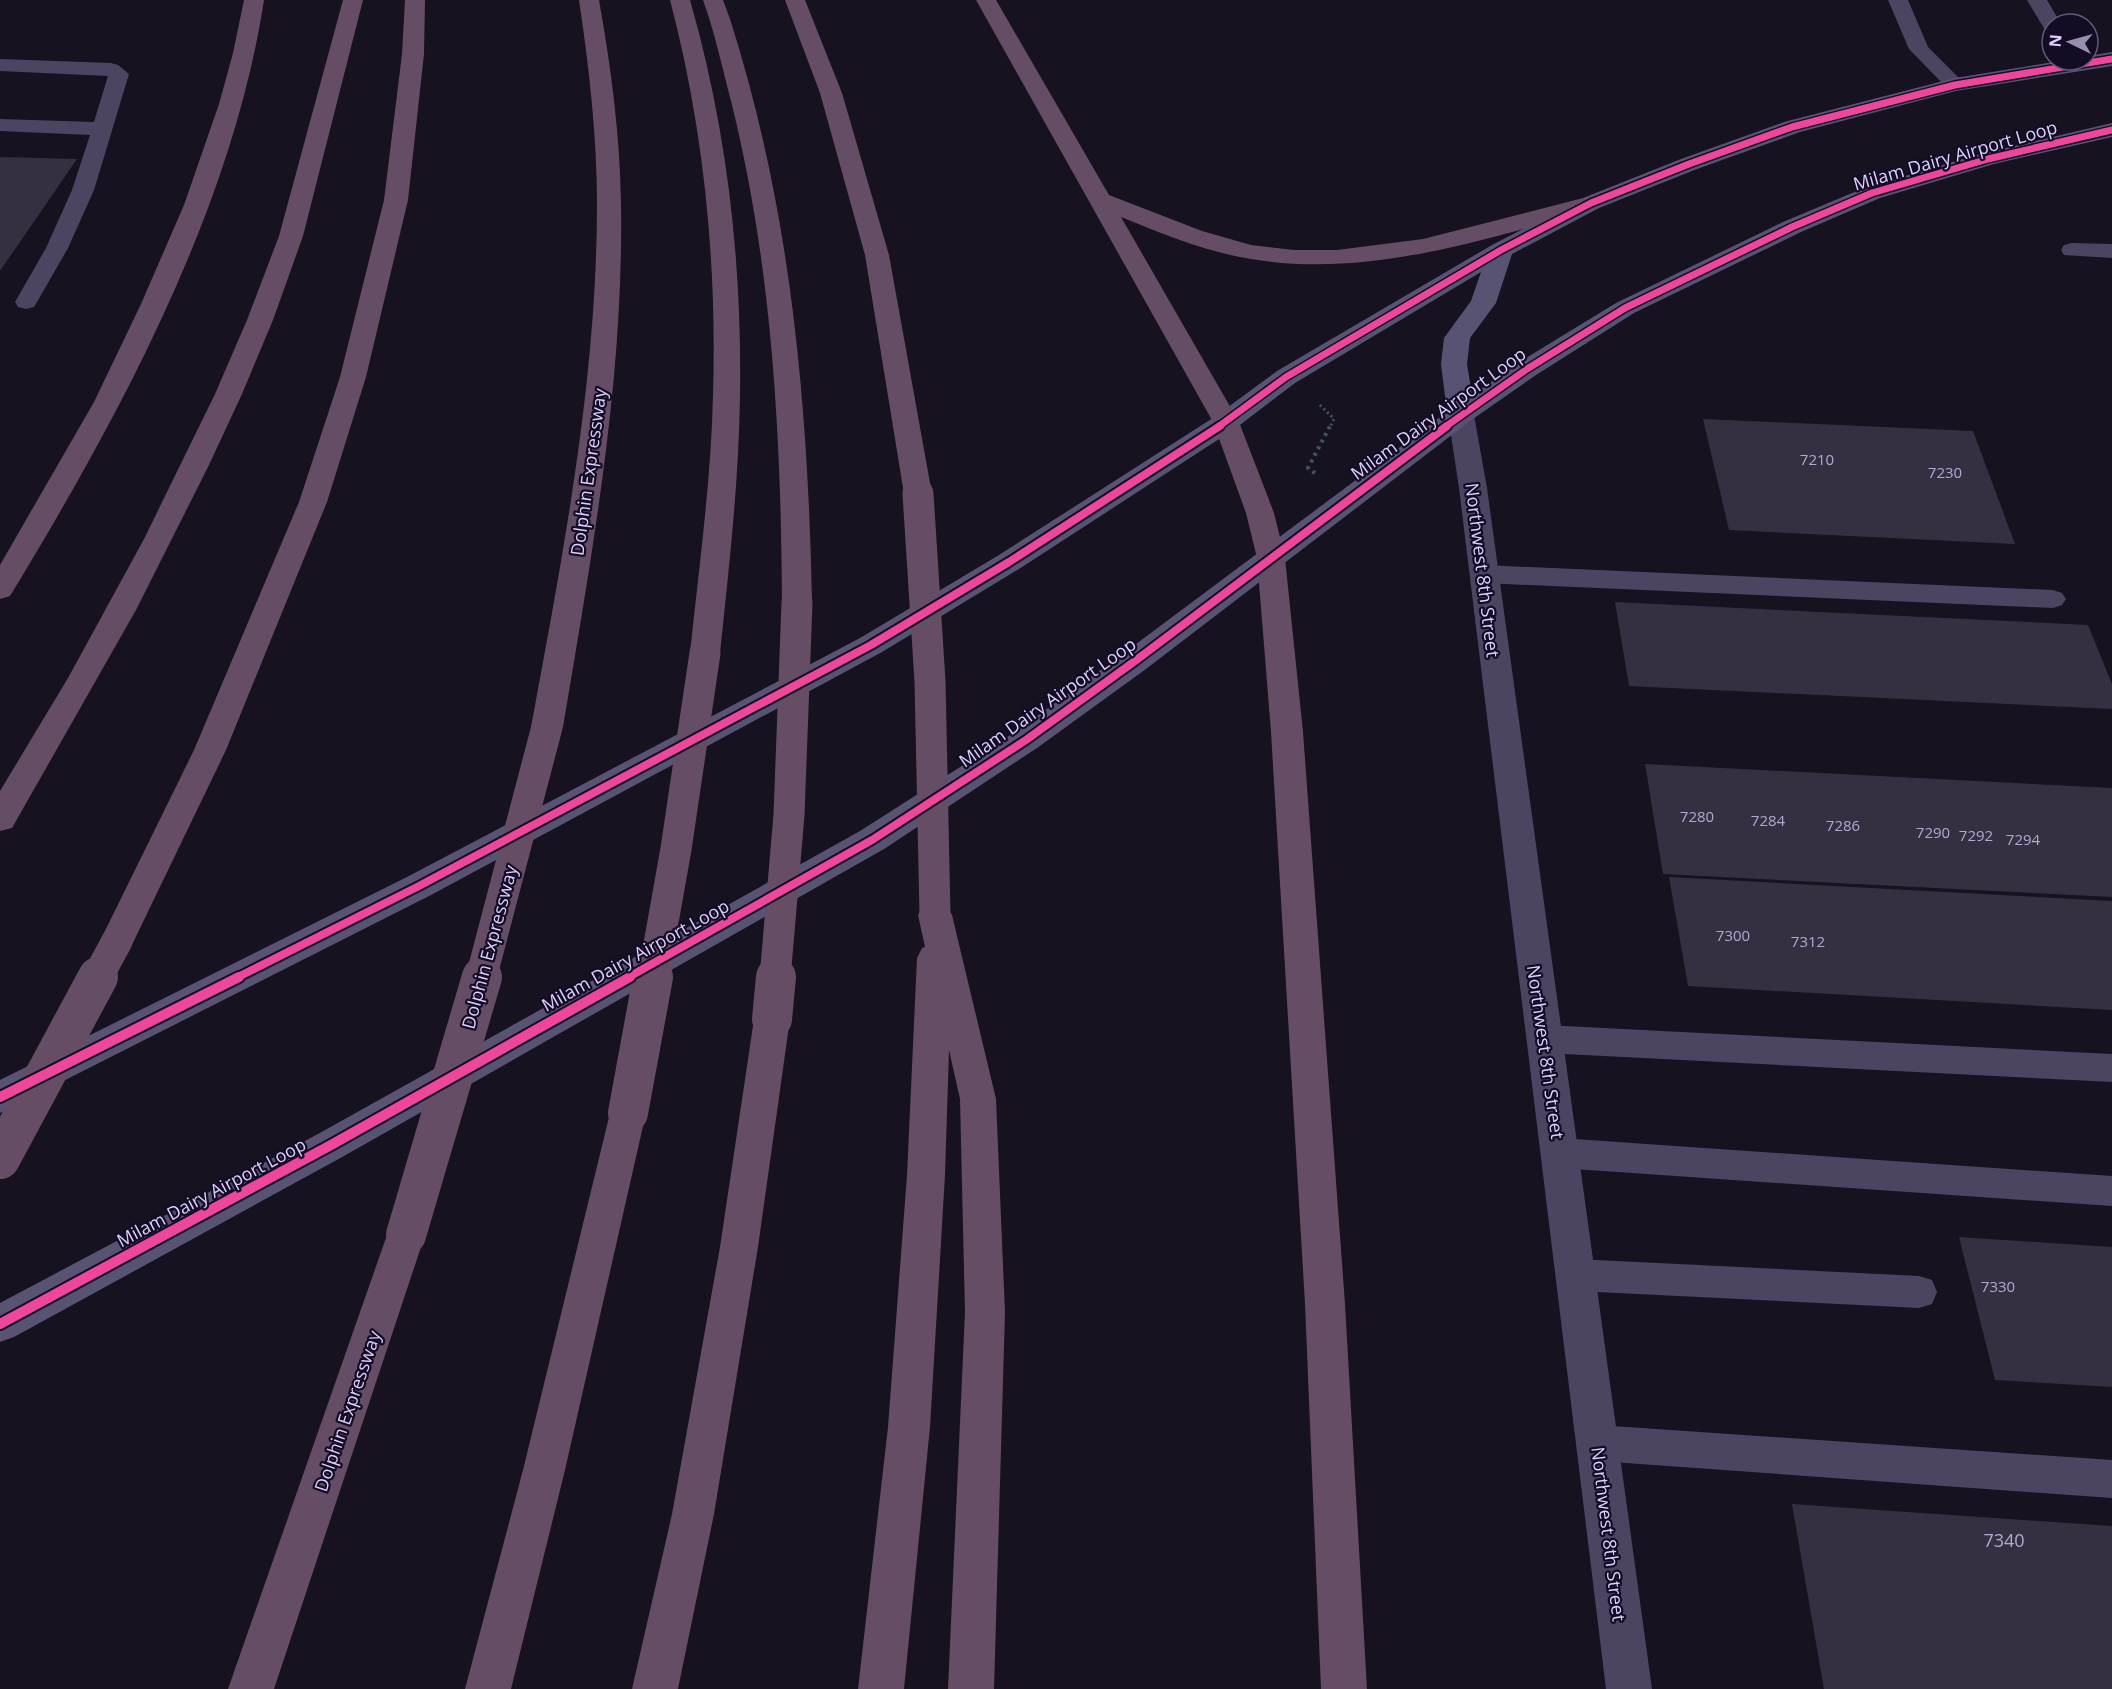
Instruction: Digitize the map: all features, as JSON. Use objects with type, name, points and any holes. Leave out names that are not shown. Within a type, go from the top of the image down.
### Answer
[{"type":"highway","points":[[0,589],[88,437],[140,337],[180,245],[212,163],[236,88],[254,0]]},
{"type":"highway","points":[[0,819],[76,693],[144,566],[203,451],[248,351],[289,243],[353,0]]},
{"type":"highway","points":[[0,1160],[117,941],[210,750],[313,502],[346,399],[396,200],[413,54],[415,0]]},
{"type":"highway","name":"Dolphin Expressway","points":[[251,1689],[406,1235],[490,949],[547,727],[589,484],[604,334],[608,192],[600,81],[589,0]]},
{"type":"highway","points":[[488,1689],[547,1459],[628,1113],[676,849],[705,653],[720,503],[727,360],[722,239],[712,141],[688,26],[680,0]]},
{"type":"highway","points":[[655,1689],[693,1514],[739,1247],[772,1019],[789,815],[797,602],[796,493],[781,302],[754,142],[713,0]]},
{"type":"highway","points":[[795,0],[831,93],[878,255],[918,494],[930,681],[935,915],[926,1175],[909,1427],[881,1689]]},
{"type":"highway","points":[[986,0],[1226,422],[1253,494],[1272,558],[1288,744],[1325,1292],[1344,1689]]},
{"type":"highway","points":[[1101,200],[1176,231],[1230,247],[1272,255],[1324,258],[1373,255],[1418,247],[1591,203]]},
{"type":"highway","points":[[935,915],[978,1099],[985,1312],[972,1689]]},
{"type":"main road","points":[[0,1097],[419,886],[871,645],[1009,562],[1226,422],[1286,377],[1501,250],[1591,203],[1659,175],[1792,127],[1955,85],[2040,69]]},
{"type":"main road","name":"Milam Dairy Airport Loop","points":[[0,1324],[331,1145],[872,840],[1026,740],[1461,415],[1527,369],[1625,308],[1792,227],[1872,193],[1988,159],[2112,130]]},
{"type":"main road","points":[[2065,140],[2112,143]]},
{"type":"main road","points":[[1461,415],[1454,364],[1455,345],[1463,327],[1483,303],[1501,250]]},
{"type":"street","name":"Northwest 8th Street","points":[[1461,415],[1629,1689]]},
{"type":"lane","points":[[1898,0],[1919,49],[1955,85]]},
{"type":"lane","points":[[0,64],[116,70],[119,74],[83,190],[62,238],[26,302]]},
{"type":"lane","points":[[0,125],[102,129]]},
{"type":"lane","points":[[2072,249],[2112,251]]},
{"type":"lane","points":[[1483,574],[2053,599]]},
{"type":"lane","points":[[1545,1039],[2112,1068]]},
{"type":"lane","points":[[1560,1153],[2112,1191]]},
{"type":"lane","points":[[1576,1275],[1919,1292]]},
{"type":"lane","points":[[1598,1443],[2112,1479]]},
{"type":"path","points":[[1320,405],[1334,419],[1308,468],[1323,478]]},
{"type":"building","points":[[0,157],[77,159],[0,271]]},
{"type":"building","points":[[1703,419],[1973,431],[2015,544],[1729,530]]},
{"type":"building","points":[[1615,602],[2088,625],[2112,684],[2112,709],[1629,686]]},
{"type":"building","points":[[1645,764],[2112,788],[2112,897],[1663,874]]},
{"type":"building","points":[[1669,877],[2112,901],[2112,1010],[1688,986]]},
{"type":"building","points":[[1959,1237],[2112,1247],[2112,1387],[1995,1380]]},
{"type":"building","points":[[1792,1504],[2112,1526],[2112,1689],[1824,1689]]},
{"type":"cycle path","points":[[0,1097],[419,886],[871,645],[1009,562],[1226,422],[1286,377],[1501,250],[1591,203],[1689,164],[1792,127],[1955,85],[2112,59]]},
{"type":"cycle path","points":[[0,1324],[331,1145],[872,840],[1026,740],[1135,661],[1461,415],[1527,369],[1625,308],[1792,227],[1872,193],[1988,159],[2112,130]]}]
